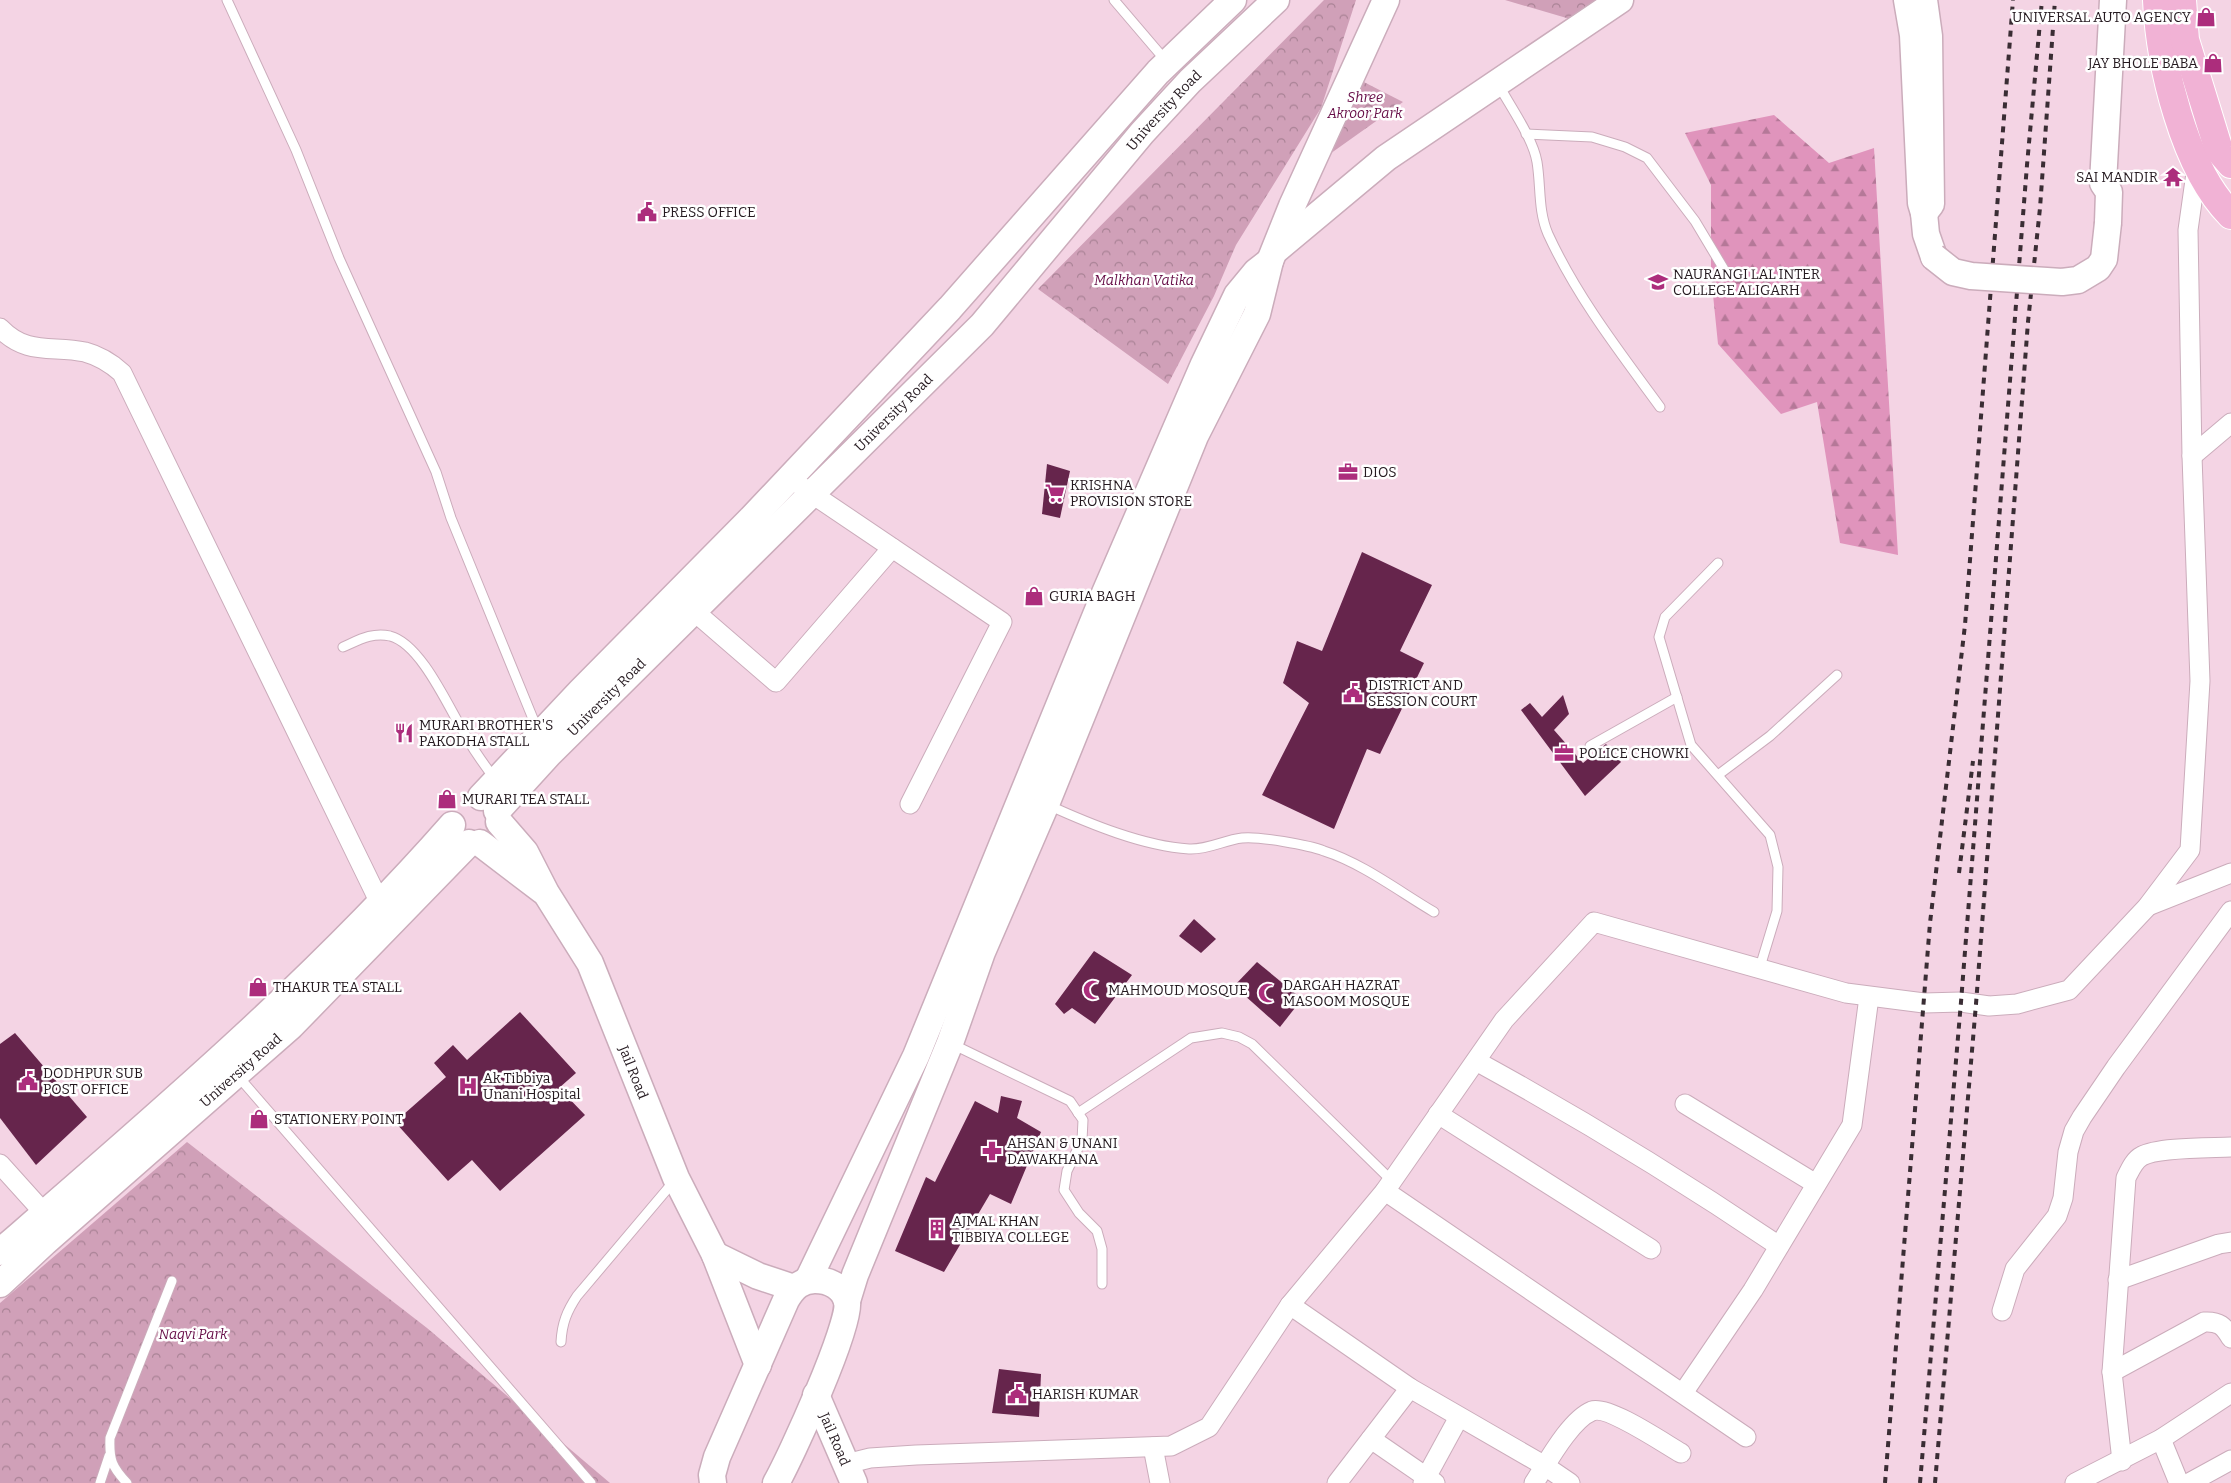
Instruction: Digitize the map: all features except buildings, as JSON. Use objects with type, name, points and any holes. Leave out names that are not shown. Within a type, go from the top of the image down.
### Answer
[{"type":"main road","name":"University Road","points":[[493,802],[540,734],[789,478],[950,308],[1168,63],[1233,0]]},
{"type":"main road","name":"University Road","points":[[493,802],[549,754],[695,612],[982,325],[1142,133],[1190,81],[1276,0]]},
{"type":"main road","points":[[713,1483],[712,1475],[717,1457],[758,1365],[916,1056],[1034,799],[1195,436],[1257,314],[1274,255],[1292,206],[1386,0]]},
{"type":"main road","points":[[1274,255],[1386,158],[1497,81],[1620,0]]},
{"type":"main road","points":[[1907,0],[1913,34],[1921,203],[1926,234],[1934,257],[1953,272],[1971,276],[2062,282],[2078,280],[2098,268],[2104,259],[2109,192],[2103,183],[2113,0]]},
{"type":"main road","points":[[1924,0],[1929,36],[1931,204],[1924,213]]},
{"type":"main road","points":[[2109,192],[2117,184],[2129,0]]},
{"type":"main road","points":[[2157,0],[2158,33],[2173,97],[2197,166],[2231,215]]},
{"type":"main road","points":[[2182,0],[2185,40],[2219,150],[2231,164]]},
{"type":"main road","points":[[465,798],[493,802],[496,831],[489,839],[467,837],[454,809],[465,798]]},
{"type":"main road","points":[[776,1483],[841,1334],[847,1317],[848,1301],[855,1275],[950,1043],[1034,799]]},
{"type":"main road","name":"Jail Road","points":[[493,802],[525,852],[546,893],[590,964],[676,1178],[715,1255],[758,1365]]},
{"type":"main road","name":"University Road","points":[[0,1252],[199,1079],[356,929],[380,903],[467,837]]},
{"type":"main road","name":"University Road","points":[[0,1284],[45,1242],[291,1026],[467,837]]},
{"type":"main road","name":"Jail Road","points":[[467,837],[546,893]]},
{"type":"main road","points":[[715,1255],[758,1276],[801,1284],[824,1280],[839,1288],[848,1301]]},
{"type":"main road","name":"Jail Road","points":[[816,1395],[850,1473]]},
{"type":"street","points":[[850,1473],[870,1458],[1171,1446],[1210,1427],[1290,1305],[1389,1186],[1504,1020],[1594,922],[1869,997],[1924,1003],[1961,1002],[1989,1006],[2017,1004],[2069,990],[2147,907],[2190,850],[2200,681],[2192,456],[2188,230],[2197,166]]},
{"type":"street","points":[[0,328],[9,338],[31,348],[84,352],[108,361],[122,373],[380,903]]},
{"type":"street","points":[[2192,456],[2231,423]]},
{"type":"street","points":[[789,478],[1002,622],[910,804]]},
{"type":"street","points":[[695,612],[776,682],[892,548]]},
{"type":"street","points":[[2147,907],[2231,873]]},
{"type":"street","points":[[2002,1311],[2015,1269],[2057,1216],[2063,1198],[2068,1152],[2074,1131],[2082,1117],[2116,1067],[2231,911]]},
{"type":"street","points":[[1683,1393],[1753,1290],[1852,1125],[1869,997]]},
{"type":"street","points":[[1476,1061],[1614,1140],[1708,1198],[1780,1246]]},
{"type":"street","points":[[1685,1104],[1816,1184]]},
{"type":"street","points":[[1438,1114],[1651,1249]]},
{"type":"street","points":[[2122,1461],[2112,1372],[2126,1178],[2133,1164],[2142,1156],[2161,1151],[2231,1147]]},
{"type":"street","points":[[0,1164],[45,1214]]},
{"type":"street","points":[[1389,1186],[1746,1437]]},
{"type":"street","points":[[2118,1280],[2219,1244],[2231,1242]]},
{"type":"street","points":[[1290,1305],[1410,1388],[1545,1466],[1570,1483]]},
{"type":"street","points":[[2112,1372],[2204,1322],[2215,1321],[2224,1327],[2231,1338]]},
{"type":"street","points":[[1336,1483],[1410,1388]]},
{"type":"street","points":[[2076,1483],[2122,1461],[2161,1439],[2231,1393]]},
{"type":"street","points":[[1534,1483],[1571,1430],[1580,1419],[1593,1410],[1603,1411],[1622,1419],[1681,1453]]},
{"type":"street","points":[[1371,1439],[1429,1481],[1459,1417]]},
{"type":"street","points":[[2161,1439],[2179,1483]]},
{"type":"street","points":[[1153,1447],[1160,1483]]},
{"type":"street","points":[[2189,1483],[2231,1460]]},
{"type":"lane","points":[[227,0],[296,150],[339,258],[436,472],[451,518],[540,734]]},
{"type":"lane","points":[[1114,0],[1168,63]]},
{"type":"lane","points":[[1497,81],[1526,134],[1537,161],[1542,213],[1547,232],[1593,317],[1660,407]]},
{"type":"lane","points":[[1526,134],[1592,137],[1625,147],[1647,158],[1695,221],[1725,271]]},
{"type":"lane","points":[[1718,563],[1666,618],[1659,637],[1691,745],[1770,835],[1778,867],[1778,911],[1760,967]]},
{"type":"lane","points":[[343,647],[378,634],[392,637],[410,648],[425,666],[468,740],[493,802]]},
{"type":"lane","points":[[1718,775],[1770,736],[1837,675]]},
{"type":"lane","points":[[1590,746],[1677,696]]},
{"type":"lane","points":[[1034,799],[1087,823],[1164,845],[1191,849],[1217,845],[1242,838],[1323,850],[1344,859],[1434,912]]},
{"type":"lane","points":[[1078,1113],[1191,1038],[1222,1033],[1239,1037],[1252,1044],[1389,1186]]},
{"type":"lane","points":[[950,1043],[1070,1101],[1083,1120],[1082,1140],[1068,1171],[1064,1190],[1079,1213],[1097,1231],[1102,1249],[1102,1284]]},
{"type":"lane","points":[[237,1075],[592,1483]]},
{"type":"lane","points":[[561,1342],[562,1325],[567,1310],[676,1178]]},
{"type":"lane","points":[[100,1483],[109,1456],[110,1438],[172,1281]]},
{"type":"lane","points":[[109,1456],[115,1470],[127,1483]]},
{"type":"green space","name":"Malkhan Vatika","points":[[1324,0],[1356,0],[1321,108],[1236,245],[1214,296],[1168,384],[1038,289]]},
{"type":"green space","points":[[1505,0],[1597,0],[1570,19]]},
{"type":"green space","name":"Shree Akroor Park","points":[[1354,77],[1403,102],[1327,156]]},
{"type":"green space","points":[[1774,115],[1829,163],[1874,148],[1898,555],[1840,543],[1817,402],[1781,414],[1718,344],[1711,275],[1711,185],[1685,133]]},
{"type":"green space","name":"Naqvi Park","points":[[187,1142],[427,1328],[610,1483],[0,1483],[0,1303]]},
{"type":"railway","points":[[1885,1483],[1930,923],[1965,625],[2013,0]]},
{"type":"railway","points":[[1920,1483],[2042,0]]},
{"type":"railway","points":[[1935,1483],[1976,1004],[2028,322],[2040,208],[2055,0]]},
{"type":"railway","points":[[1959,873],[1973,761]]},
{"type":"place","name":"UNIVERSAL AUTO AGENCY","points":[[2206,17]]},
{"type":"place","name":"JAY BHOLE BABA","points":[[2213,63]]},
{"type":"place","name":"SAI MANDIR","points":[[2173,177]]},
{"type":"place","name":"PRESS OFFICE","points":[[647,212]]},
{"type":"place","name":"NAURANGI LAL INTER COLLEGE ALIGARH","points":[[1658,282]]},
{"type":"place","name":"DIOS","points":[[1348,472]]},
{"type":"place","name":"KRISHNA PROVISION STORE","points":[[1055,493]]},
{"type":"place","name":"GURIA BAGH","points":[[1034,596]]},
{"type":"place","name":"DISTRICT AND SESSION COURT","points":[[1353,693]]},
{"type":"place","name":"MURARI BROTHER'S PAKODHA STALL","points":[[404,733]]},
{"type":"place","name":"POLICE CHOWKI","points":[[1564,753]]},
{"type":"place","name":"MURARI TEA STALL","points":[[447,799]]},
{"type":"place","name":"THAKUR TEA STALL","points":[[258,987]]},
{"type":"place","name":"MAHMOUD MOSQUE","points":[[1093,990]]},
{"type":"place","name":"DARGAH HAZRAT MASOOM MOSQUE","points":[[1268,993]]},
{"type":"place","name":"DODHPUR SUB POST OFFICE","points":[[28,1081]]},
{"type":"place","name":"Ak Tibbiya Unani Hospital","points":[[468,1086]]},
{"type":"place","name":"STATIONERY POINT","points":[[259,1119]]},
{"type":"place","name":"AHSAN & UNANI DAWAKHANA","points":[[992,1151]]},
{"type":"place","name":"AJMAL KHAN TIBBIYA COLLEGE","points":[[937,1229]]},
{"type":"place","name":"HARISH KUMAR","points":[[1017,1394]]}]
